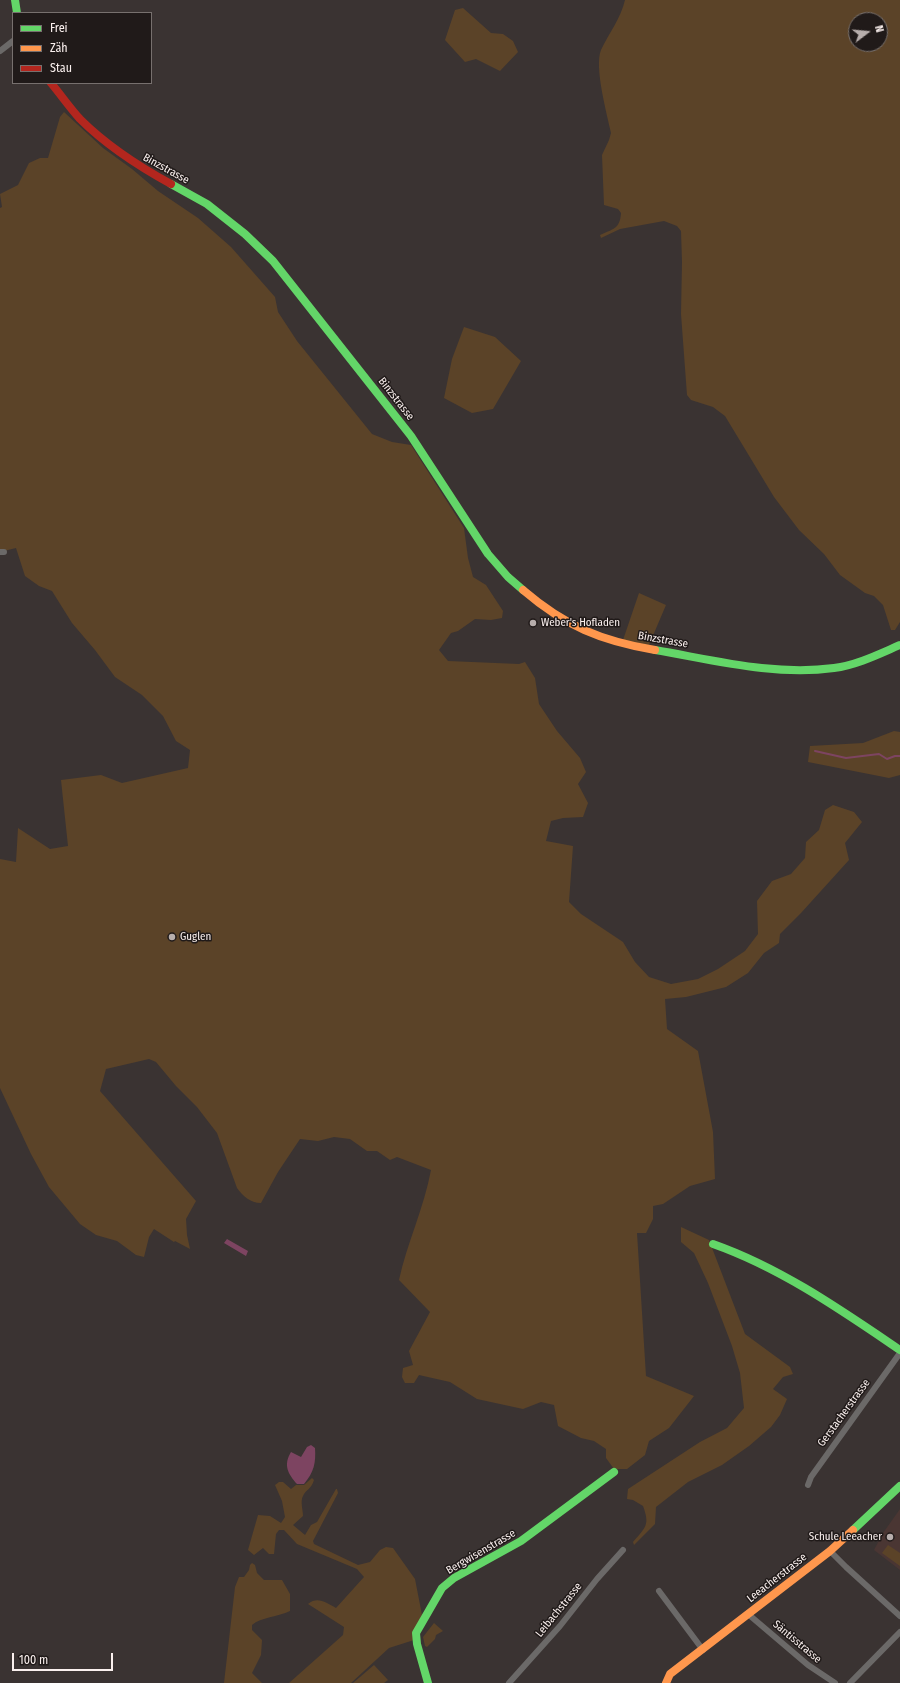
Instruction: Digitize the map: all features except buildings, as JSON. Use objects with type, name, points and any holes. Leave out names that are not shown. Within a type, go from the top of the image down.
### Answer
[{"type":"main road","points":[[15,0],[17,12]]},
{"type":"main road","name":"Binzstrasse","points":[[52,84],[80,119],[109,145],[135,164],[194,196],[218,212],[245,234],[273,261],[411,436],[488,554],[521,590],[544,608],[600,637],[645,649],[748,664],[769,669],[808,670],[835,668],[864,661],[900,645]]},
{"type":"main road","points":[[712,1244],[757,1261],[813,1292],[900,1350]]},
{"type":"main road","name":"Bergwisenstrasse","points":[[428,1683],[417,1644],[416,1633],[442,1588],[454,1578],[521,1541],[614,1472]]},
{"type":"main road","name":"Leeacherstrasse","points":[[666,1683],[670,1674],[703,1650],[830,1550],[900,1486]]},
{"type":"street","points":[[0,51],[12,42]]},
{"type":"street","name":"Gerstacherstrasse","points":[[808,1485],[811,1477],[900,1353]]},
{"type":"street","name":"Leibachstrasse","points":[[509,1683],[560,1626],[597,1579],[623,1550]]},
{"type":"street","points":[[830,1550],[846,1567],[900,1616]]},
{"type":"street","points":[[659,1591],[703,1650]]},
{"type":"street","name":"Säntisstrasse","points":[[748,1614],[808,1665],[834,1683]]},
{"type":"street","points":[[850,1683],[900,1632]]},
{"type":"shaded area","points":[[625,0],[900,0],[900,622],[895,630],[891,630],[883,605],[874,596],[865,593],[840,575],[824,554],[799,530],[774,497],[725,416],[713,407],[691,400],[687,395],[681,314],[681,231],[677,226],[664,221],[620,229],[601,238],[600,235],[615,228],[619,222],[621,213],[618,209],[604,205],[602,155],[611,133],[602,91],[599,67],[601,50],[618,19]]},
{"type":"shaded area","points":[[463,8],[491,33],[503,34],[513,41],[518,52],[500,71],[476,59],[465,62],[445,40],[455,10]]},
{"type":"shaded area","points":[[64,112],[103,148],[132,169],[158,191],[198,218],[231,247],[275,297],[278,312],[297,341],[372,434],[392,442],[411,445],[464,528],[468,558],[473,577],[486,585],[503,611],[502,618],[491,620],[475,619],[458,631],[451,633],[439,650],[448,661],[519,664],[525,662],[535,678],[539,704],[557,731],[580,758],[586,772],[578,784],[588,803],[583,817],[563,818],[551,821],[546,841],[573,846],[569,902],[581,914],[623,942],[635,962],[649,977],[671,984],[698,979],[718,969],[745,951],[758,934],[757,901],[772,881],[791,874],[805,858],[806,842],[819,830],[825,810],[833,805],[854,812],[862,822],[845,843],[849,860],[780,934],[779,943],[764,953],[748,973],[726,987],[686,997],[665,999],[667,1029],[698,1051],[713,1132],[715,1179],[690,1186],[663,1204],[653,1206],[653,1219],[646,1233],[637,1233],[646,1376],[694,1396],[669,1428],[649,1441],[645,1455],[627,1469],[614,1469],[606,1458],[606,1449],[594,1441],[581,1438],[558,1426],[554,1405],[541,1402],[523,1409],[477,1399],[450,1382],[419,1375],[414,1383],[405,1383],[402,1377],[403,1368],[413,1365],[409,1351],[430,1312],[399,1280],[431,1170],[397,1157],[390,1160],[377,1151],[367,1151],[350,1139],[334,1137],[318,1141],[300,1139],[278,1172],[261,1203],[253,1202],[244,1196],[237,1188],[217,1133],[197,1107],[176,1086],[156,1062],[149,1059],[106,1069],[100,1091],[196,1201],[186,1219],[190,1249],[175,1241],[174,1242],[154,1229],[149,1237],[144,1257],[136,1255],[117,1241],[96,1235],[80,1224],[49,1187],[31,1154],[0,1088],[0,859],[16,862],[18,828],[50,849],[68,846],[61,780],[101,775],[122,783],[188,768],[190,750],[176,741],[163,716],[142,695],[115,677],[72,623],[52,591],[39,586],[25,576],[16,548],[0,552],[0,208],[2,207],[0,194],[18,185],[29,163],[40,158],[48,158],[60,117]]},
{"type":"shaded area","points":[[464,327],[495,337],[521,361],[493,409],[472,413],[444,398],[452,359]]},
{"type":"shaded area","points":[[639,593],[666,605],[649,645],[623,640]]},
{"type":"shaded area","points":[[894,731],[900,732],[900,775],[889,778],[808,762],[810,746],[863,743]]},
{"type":"shaded area","points":[[681,1227],[709,1240],[745,1334],[790,1367],[793,1374],[783,1377],[773,1389],[787,1399],[780,1415],[771,1427],[749,1446],[722,1465],[688,1482],[656,1507],[655,1524],[634,1545],[633,1542],[646,1526],[646,1518],[643,1506],[633,1500],[627,1499],[628,1489],[700,1442],[727,1428],[744,1408],[740,1373],[732,1346],[708,1283],[694,1253],[681,1242]]},
{"type":"shaded area","points":[[227,1239],[248,1251],[246,1256],[224,1243]]},
{"type":"shaded area","points":[[311,1445],[315,1448],[315,1463],[304,1484],[297,1484],[289,1473],[287,1461],[291,1452],[301,1457],[307,1447]]},
{"type":"shaded area","points":[[312,1478],[314,1480],[313,1483],[302,1498],[303,1516],[293,1525],[305,1535],[311,1525],[317,1522],[337,1489],[338,1493],[313,1541],[314,1544],[358,1565],[370,1562],[380,1550],[386,1547],[393,1548],[415,1579],[422,1615],[414,1640],[389,1648],[351,1683],[289,1683],[343,1635],[344,1627],[308,1604],[319,1600],[336,1608],[364,1577],[357,1569],[297,1544],[284,1530],[279,1530],[276,1534],[274,1554],[269,1554],[263,1548],[254,1555],[248,1550],[258,1515],[270,1516],[281,1523],[285,1517],[282,1501],[275,1485],[279,1482],[283,1482],[291,1489],[296,1485],[304,1485]]},
{"type":"shaded area","name":"Schule Leeacher","points":[[900,1509],[900,1570],[874,1550],[883,1533]]},
{"type":"shaded area","points":[[888,1545],[900,1553],[900,1566],[882,1553]]},
{"type":"shaded area","points":[[252,1563],[255,1565],[257,1573],[264,1580],[282,1580],[290,1594],[290,1611],[260,1620],[252,1625],[252,1630],[262,1640],[261,1655],[252,1673],[262,1683],[224,1683],[235,1587],[239,1577],[244,1577]]},
{"type":"shaded area","points":[[434,1623],[443,1631],[436,1635],[435,1639],[427,1647],[425,1646],[423,1637]]},
{"type":"shaded area","points":[[374,1665],[388,1680],[384,1683],[353,1683]]},
{"type":"waterway","points":[[815,751],[846,758],[879,754],[887,759],[900,756]]},
{"type":"traffic: fast","points":[[15,0],[17,12]]},
{"type":"traffic: fast","points":[[171,184],[207,204],[245,234],[273,261],[411,436],[488,554],[508,577],[523,590]]},
{"type":"traffic: fast","points":[[655,650],[744,666],[789,670],[812,670],[843,667],[868,659],[900,645]]},
{"type":"traffic: fast","points":[[713,1244],[763,1265],[810,1291],[900,1350]]},
{"type":"traffic: fast","points":[[428,1683],[417,1644],[416,1633],[442,1588],[454,1578],[521,1541],[614,1472]]},
{"type":"traffic: fast","points":[[853,1530],[900,1486]]},
{"type":"traffic: slow","points":[[523,590],[554,613],[584,630],[618,642],[655,650]]},
{"type":"traffic: slow","points":[[666,1683],[670,1674],[830,1551],[853,1530]]},
{"type":"traffic: jam","points":[[52,84],[90,129],[135,163],[171,184]]},
{"type":"place","name":"Weber's Hofladen","points":[[533,623]]},
{"type":"place","name":"Guglen","points":[[172,937]]},
{"type":"place","name":"Schule Leeacher","points":[[890,1537]]}]
